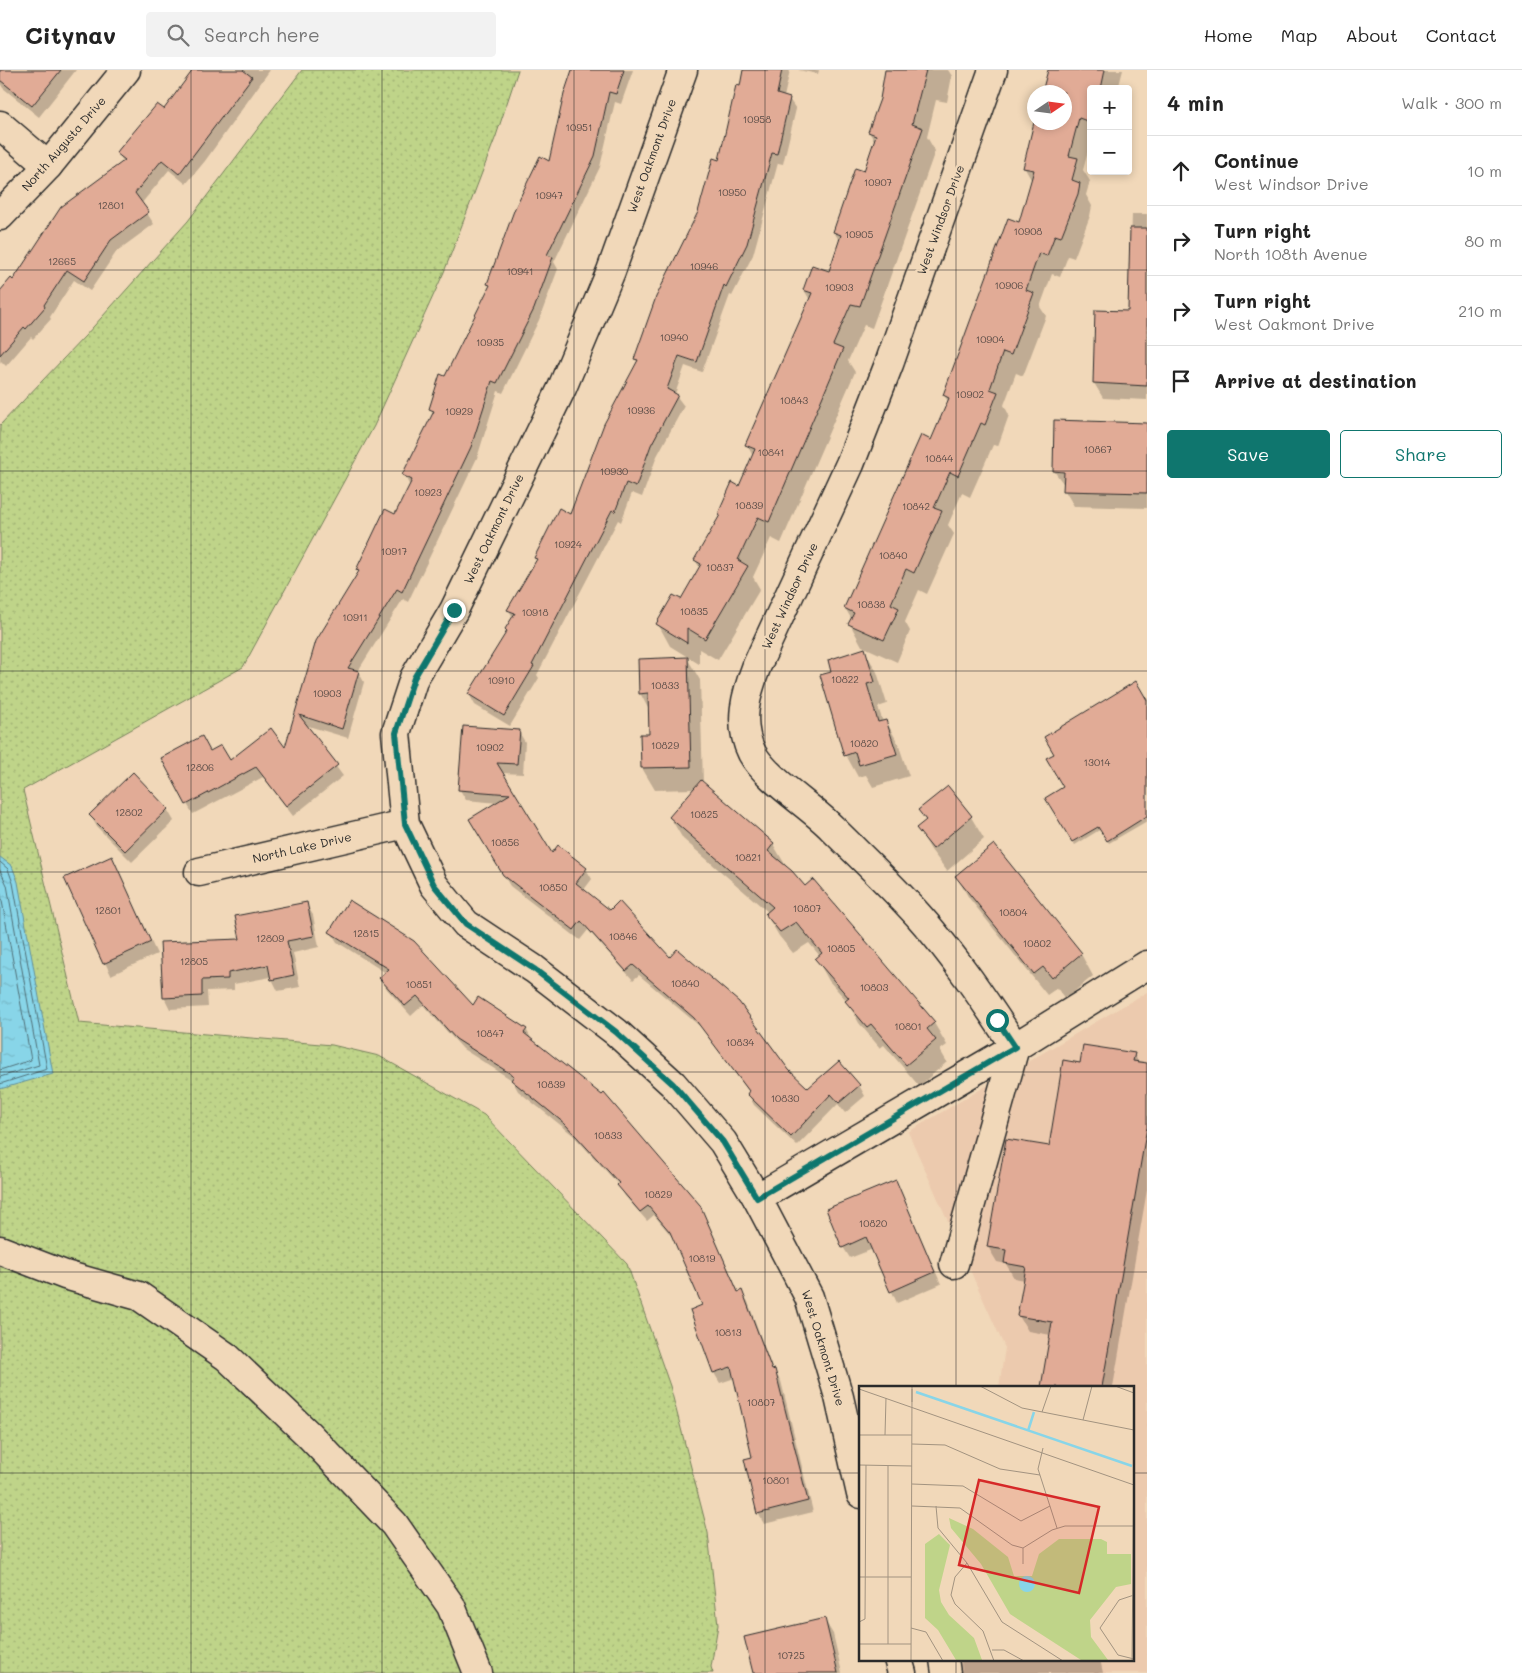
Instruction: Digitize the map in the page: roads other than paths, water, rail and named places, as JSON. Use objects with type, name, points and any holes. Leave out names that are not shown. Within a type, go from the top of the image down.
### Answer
[{"type":"street","name":"North Augusta Drive","points":[[0,216],[48,166],[126,70]]},
{"type":"street","name":"West Oakmont Drive","points":[[683,70],[611,271],[562,388],[454,610],[414,678],[396,733],[405,824],[434,885],[466,924],[534,969],[616,1032],[673,1084],[723,1142],[757,1198],[809,1297],[839,1397],[859,1485]]},
{"type":"street","name":"West Windsor Drive","points":[[993,70],[889,364],[854,455],[745,695],[743,726],[753,754],[773,777],[826,821],[918,915],[960,968],[1015,1047]]},
{"type":"street","points":[[0,125],[48,166]]},
{"type":"street","name":"North Lake Drive","points":[[199,872],[405,824]]},
{"type":"street","points":[[757,1198],[1015,1047],[1147,965]]},
{"type":"street","points":[[954,1264],[1015,1047]]},
{"type":"street","points":[[0,1250],[65,1275],[140,1296],[227,1357],[308,1434],[394,1524],[451,1606],[478,1673]]},
{"type":"street","points":[[898,1660],[902,1673]]},
{"type":"street","points":[[944,1660],[946,1673]]},
{"type":"water","points":[[0,857],[12,866],[18,882],[53,1074],[0,1089]]}]
